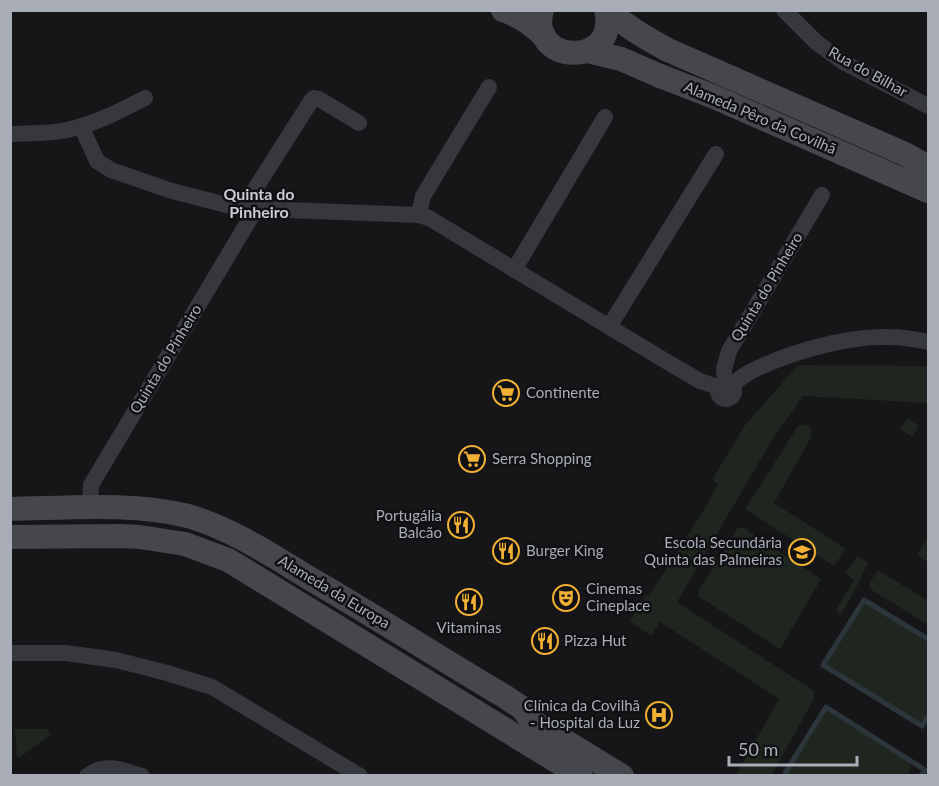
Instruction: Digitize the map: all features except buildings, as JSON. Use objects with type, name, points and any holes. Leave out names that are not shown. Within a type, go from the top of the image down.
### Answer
[{"type":"main road","name":"Alameda Pêro da Covilhã","points":[[503,10],[532,25],[550,45],[568,54],[588,51],[601,41],[605,33],[606,10]]},
{"type":"main road","points":[[542,10],[540,16],[544,36]]},
{"type":"main road","name":"Alameda Pêro da Covilhã","points":[[606,10],[642,37],[668,50],[905,154],[928,167]]},
{"type":"main road","name":"Alameda Pêro da Covilhã","points":[[588,51],[621,59],[712,96],[928,191]]},
{"type":"main road","name":"Alameda da Europa","points":[[10,509],[90,507],[154,510],[213,524],[241,537],[504,696],[522,708],[532,721],[622,776]]},
{"type":"main road","name":"Alameda da Europa","points":[[10,537],[140,537],[185,544],[228,560],[581,776]]},
{"type":"street","name":"Rua do Bilhar","points":[[784,10],[816,42],[843,62],[928,106]]},
{"type":"street","points":[[419,215],[423,196],[489,87]]},
{"type":"street","points":[[10,134],[65,130],[81,126],[120,111],[145,98]]},
{"type":"street","name":"Quinta do Pinheiro","points":[[90,507],[91,485],[183,328],[255,212],[253,200],[255,189],[311,100],[319,99],[359,123]]},
{"type":"street","points":[[514,270],[605,117]]},
{"type":"street","points":[[81,126],[97,161],[111,170],[238,208],[255,212],[265,208],[419,215],[429,218],[700,381],[725,385],[749,372],[801,351],[829,344],[886,337],[928,342]]},
{"type":"street","points":[[609,327],[716,154]]},
{"type":"street","name":"Quinta do Pinheiro","points":[[725,385],[724,369],[729,351],[822,195]]},
{"type":"street","points":[[10,653],[66,653],[116,660],[212,687],[360,776]]},
{"type":"street","points":[[87,776],[103,767],[118,768],[142,776]]},
{"type":"shaded area","points":[[798,365],[928,366],[928,403],[803,396],[772,440],[677,602],[814,691],[814,699],[772,774],[774,775],[736,775],[779,699],[660,622],[651,636],[630,621],[646,595],[649,596],[705,508],[718,484],[712,480],[745,425]]},
{"type":"shaded area","points":[[908,418],[919,426],[912,437],[900,429]]},
{"type":"shaded area","points":[[806,424],[811,428],[812,436],[774,503],[846,549],[834,566],[745,509],[798,426]]},
{"type":"shaded area","points":[[740,527],[821,579],[780,649],[698,596],[699,590]]},
{"type":"shaded area","points":[[928,537],[928,563],[917,555]]},
{"type":"shaded area","points":[[857,556],[868,563],[841,615],[836,610],[854,580],[845,573]]},
{"type":"shaded area","points":[[878,570],[928,601],[928,625],[870,589],[870,582]]},
{"type":"shaded area","points":[[864,600],[928,639],[928,716],[922,726],[823,665]]},
{"type":"shaded area","points":[[826,707],[912,762],[909,775],[789,776],[785,773]]},
{"type":"shaded area","points":[[15,729],[47,729],[50,735],[17,758]]},
{"type":"waterway","points":[[928,639],[864,600],[823,665],[922,726],[928,716]]},
{"type":"waterway","points":[[789,776],[785,773],[826,707],[925,770],[921,776]]},
{"type":"place","name":"Continente","points":[[506,393]]},
{"type":"place","name":"Serra Shopping","points":[[472,459]]},
{"type":"place","name":"Portugália Balcão","points":[[461,525]]},
{"type":"place","name":"Burger King","points":[[506,551]]},
{"type":"place","name":"Escola Secundária Quinta das Palmeiras","points":[[802,552]]},
{"type":"place","name":"Cinemas Cineplace","points":[[566,598]]},
{"type":"place","name":"Vitaminas","points":[[469,602]]},
{"type":"place","name":"Pizza Hut","points":[[545,641]]},
{"type":"place","name":"Clínica da Covilhã - Hospital da Luz","points":[[659,715]]},
{"type":"district","name":"Quinta do Pinheiro","points":[[259,203]]}]
